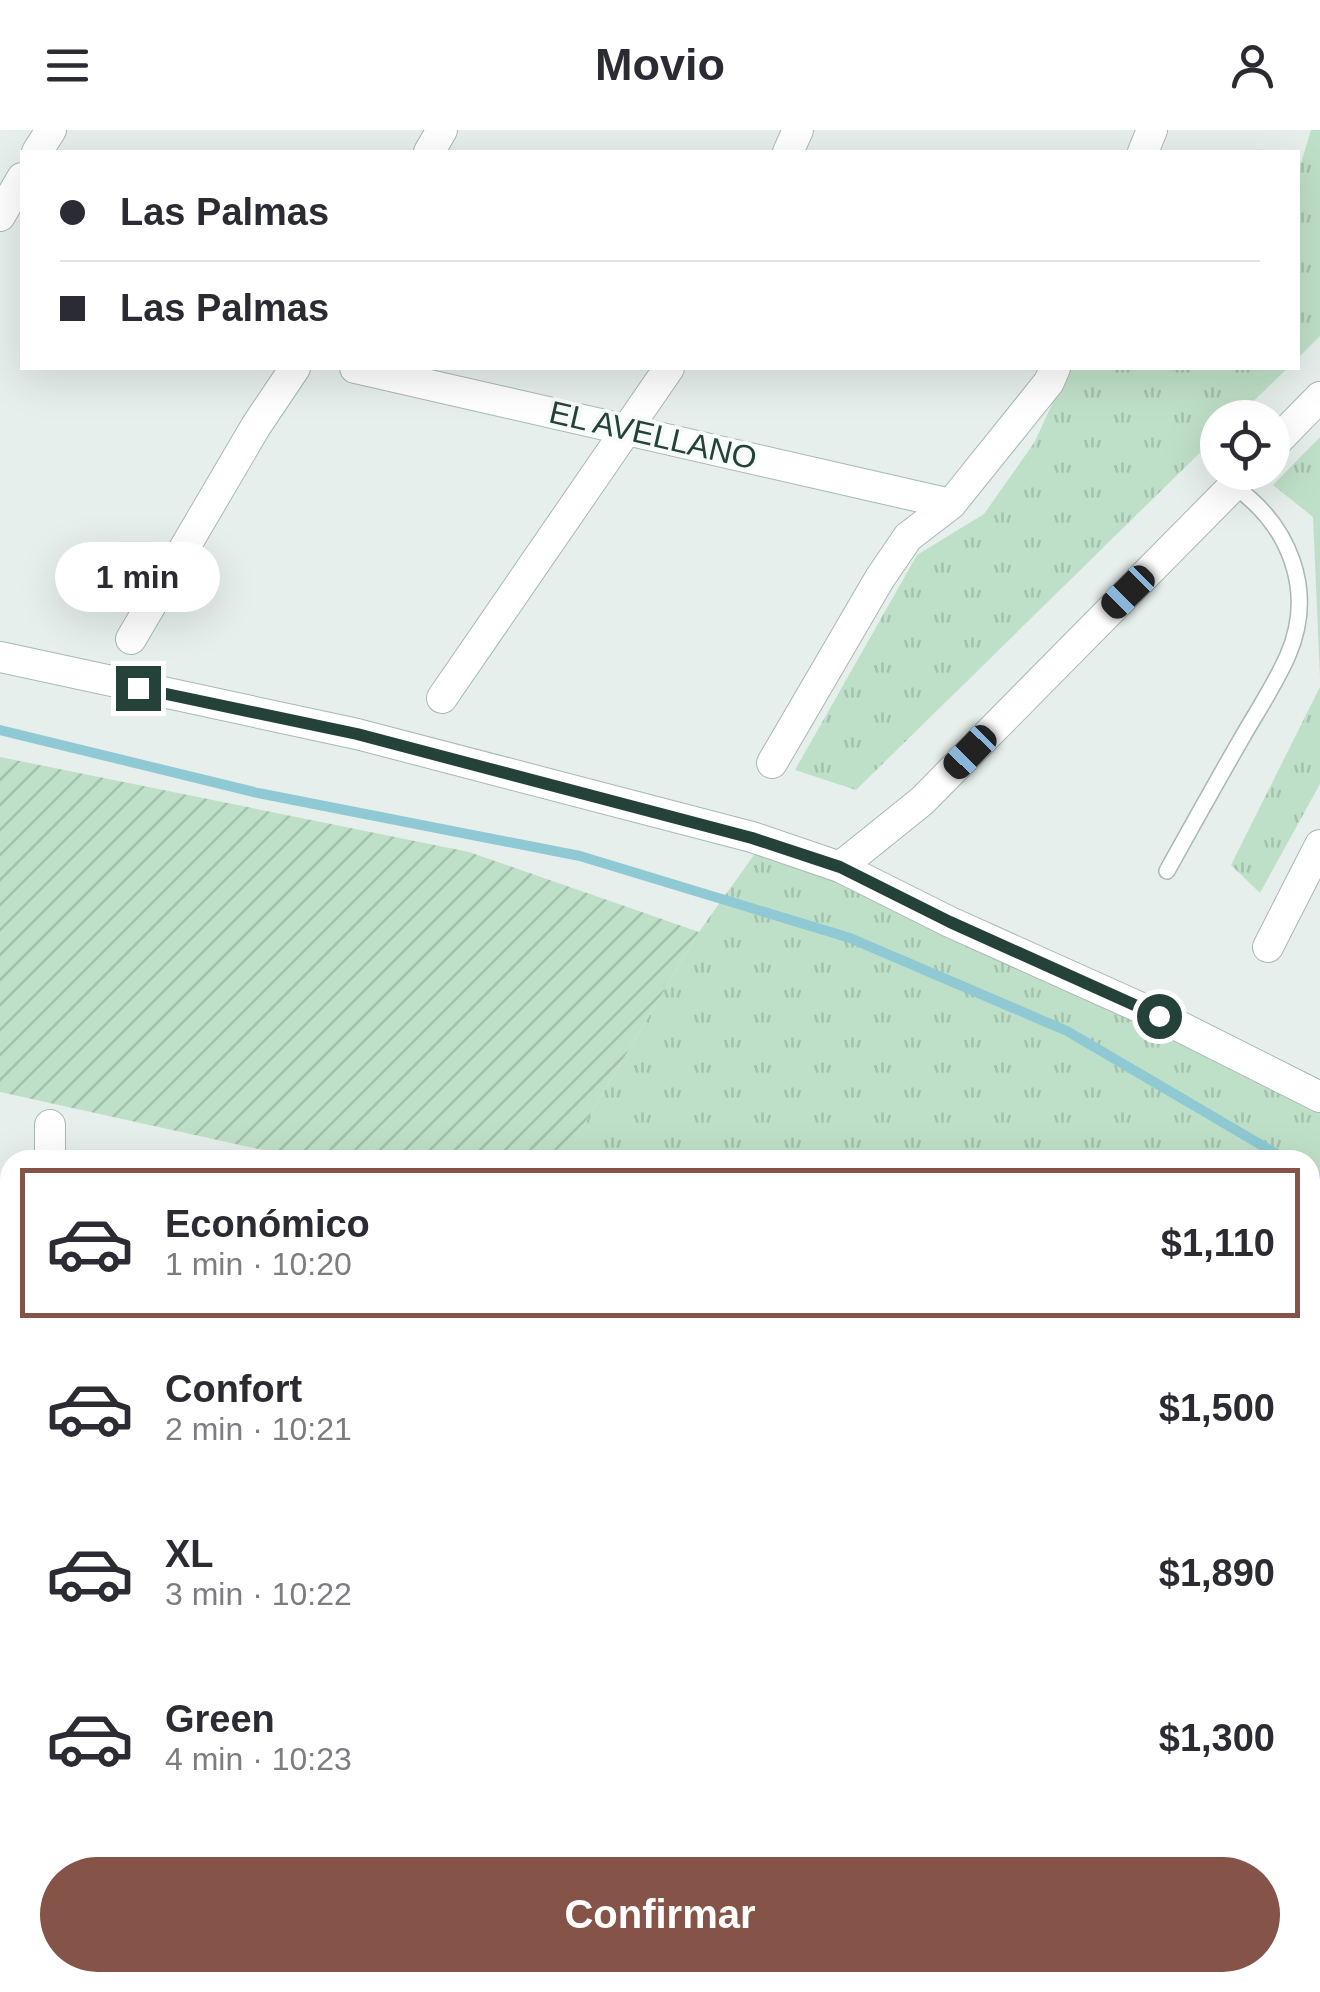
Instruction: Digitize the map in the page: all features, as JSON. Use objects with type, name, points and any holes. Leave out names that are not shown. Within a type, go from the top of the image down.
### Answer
[{"type":"street","points":[[0,216],[20,181]]},
{"type":"street","points":[[131,639],[256,426],[294,370]]},
{"type":"street","name":"EL AVELLANO","points":[[363,370],[951,504]]},
{"type":"street","points":[[442,698],[669,370]]},
{"type":"street","points":[[772,763],[908,537],[951,504],[1054,370]]},
{"type":"street","points":[[1290,428],[1320,397]]},
{"type":"street","points":[[840,867],[922,801],[1229,490]]},
{"type":"street","points":[[0,657],[357,734],[752,838],[840,867],[950,922],[1159,1016],[1320,1097]]},
{"type":"street","points":[[1268,947],[1320,845]]},
{"type":"street","points":[[50,1125],[50,1150]]},
{"type":"lane","points":[[1167,871],[1287,658],[1298,617],[1297,574],[1282,534],[1248,490]]},
{"type":"green space","points":[[1311,130],[1320,130],[1320,336],[1300,356],[1300,166]]},
{"type":"green space","points":[[1068,370],[1286,370],[1255,400],[1200,400],[1200,453],[856,790],[795,770],[917,555],[984,514],[1034,443]]},
{"type":"green space","points":[[1320,437],[1320,678],[1313,517],[1279,490],[1290,490],[1290,468]]},
{"type":"green space","points":[[1320,687],[1320,784],[1260,893],[1231,865]]},
{"type":"green space","points":[[0,757],[469,852],[699,932],[569,1150],[263,1150],[0,1092]]},
{"type":"green space","points":[[761,845],[1320,1105],[1320,1150],[569,1150],[699,932]]},
{"type":"waterway","points":[[0,730],[258,793],[580,856],[850,938],[1067,1031],[1270,1150]]},
{"type":"route","points":[[138,688],[357,734],[752,838],[840,867],[950,922],[1159,1016]]}]
